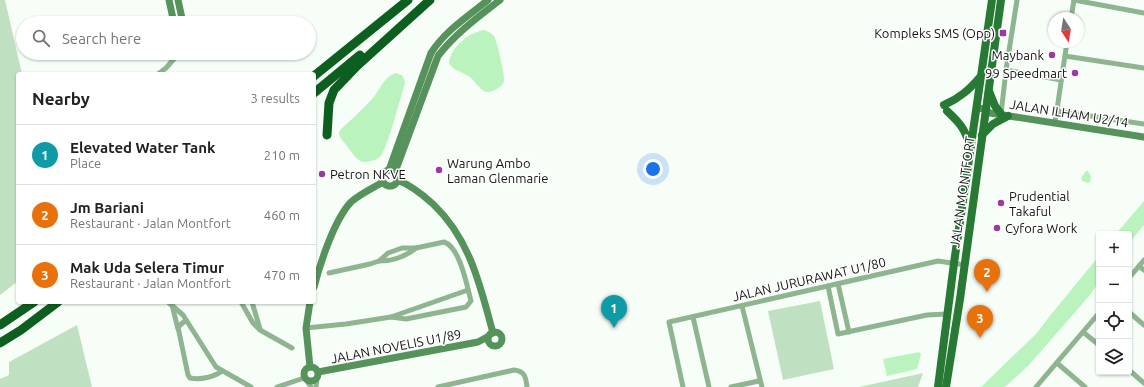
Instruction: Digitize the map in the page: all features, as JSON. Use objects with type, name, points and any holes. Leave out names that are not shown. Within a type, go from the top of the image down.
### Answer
[{"type":"highway","points":[[316,74],[408,0]]},
{"type":"highway","points":[[316,91],[429,0]]},
{"type":"highway","points":[[326,135],[329,103],[334,90],[357,66],[429,0]]},
{"type":"highway","points":[[0,325],[31,304]]},
{"type":"highway","points":[[0,343],[38,318],[56,304]]},
{"type":"main road","name":"JALAN MONTFORT","points":[[946,387],[965,265],[982,136],[982,75],[992,0]]},
{"type":"main road","name":"JALAN MONTFORT","points":[[938,387],[971,149],[989,88],[1002,0]]},
{"type":"main road","points":[[971,149],[967,136],[960,124],[946,108],[966,92],[982,75]]},
{"type":"main road","points":[[982,136],[993,124],[1005,115],[995,106],[989,88]]},
{"type":"street","points":[[169,0],[172,16]]},
{"type":"street","points":[[178,0],[181,16]]},
{"type":"street","points":[[392,171],[431,53],[443,37],[488,0]]},
{"type":"street","points":[[392,171],[438,56],[446,45],[500,0]]},
{"type":"street","points":[[1005,115],[1006,70],[1017,0]]},
{"type":"street","points":[[1072,12],[1074,0],[1144,12]]},
{"type":"street","points":[[1055,123],[1066,48]]},
{"type":"street","points":[[1065,56],[1144,68]]},
{"type":"street","points":[[161,72],[173,60]]},
{"type":"street","points":[[1006,70],[1062,80]]},
{"type":"street","points":[[1057,110],[1144,124]]},
{"type":"street","name":"JALAN ILHAM U2/14","points":[[983,112],[1144,137]]},
{"type":"street","points":[[383,182],[389,186],[394,184],[397,180],[397,176],[392,171]]},
{"type":"street","points":[[383,182],[383,173],[392,171]]},
{"type":"street","name":"JALAN NOVELIS U1/89","points":[[317,375],[478,342],[491,338],[478,279],[465,247],[456,230],[443,213],[422,194],[406,183],[397,180]]},
{"type":"street","points":[[316,269],[342,215],[351,202],[383,182]]},
{"type":"street","points":[[379,261],[388,253],[402,248],[416,248],[444,242],[448,243],[461,264],[471,301],[466,307],[418,317],[406,319],[391,317]]},
{"type":"street","points":[[329,273],[351,269],[379,261],[390,261],[408,255],[416,248]]},
{"type":"street","points":[[1132,274],[1144,260]]},
{"type":"street","name":"JALAN JURURAWAT U1/80","points":[[683,387],[668,322],[938,262],[965,265]]},
{"type":"street","points":[[1139,266],[1144,270]]},
{"type":"street","points":[[838,284],[849,332]]},
{"type":"street","points":[[828,286],[838,334],[927,315],[947,314]]},
{"type":"street","points":[[306,328],[391,317],[468,290]]},
{"type":"street","points":[[170,304],[183,315],[216,367],[251,387]]},
{"type":"street","points":[[170,304],[175,324],[179,332]]},
{"type":"street","points":[[242,304],[253,323],[260,330],[292,348]]},
{"type":"street","points":[[253,304],[260,330]]},
{"type":"street","points":[[310,304],[306,328],[310,367]]},
{"type":"street","points":[[742,306],[759,381],[762,387]]},
{"type":"street","points":[[417,309],[416,312],[418,317]]},
{"type":"street","points":[[1132,315],[1144,325]]},
{"type":"street","points":[[693,316],[709,387]]},
{"type":"street","points":[[1036,387],[1096,317]]},
{"type":"street","points":[[186,320],[178,327],[188,375],[190,378],[194,379],[216,376],[222,371]]},
{"type":"street","points":[[1083,332],[1096,343]]},
{"type":"street","points":[[1057,363],[1085,387]]},
{"type":"street","points":[[310,367],[316,369],[316,387]]},
{"type":"street","points":[[307,382],[304,371],[310,367]]},
{"type":"street","points":[[438,387],[514,370],[520,370],[522,372],[525,377],[527,387]]},
{"type":"street","points":[[1132,373],[1144,383]]},
{"type":"street","points":[[277,387],[311,382],[317,375]]},
{"type":"street","points":[[730,387],[759,381]]},
{"type":"shaded area","points":[[0,0],[5,0],[16,48],[16,60],[19,60],[22,72],[16,72],[16,283],[0,295]]},
{"type":"shaded area","points":[[484,30],[494,36],[504,78],[501,86],[496,90],[489,92],[482,90],[471,78],[453,68],[449,63],[450,57],[461,42],[472,34]]},
{"type":"shaded area","points":[[395,73],[403,76],[405,83],[386,144],[380,157],[371,161],[362,162],[356,158],[340,137],[340,130],[375,96],[387,78]]},
{"type":"shaded area","points":[[1086,171],[1088,171],[1091,176],[1090,182],[1088,183],[1082,181],[1081,178]]},
{"type":"shaded area","points":[[1144,201],[1144,225],[1132,239],[1132,231],[1119,231]]},
{"type":"shaded area","points":[[1096,260],[1096,286],[1029,365],[1005,387],[981,387],[1037,333]]},
{"type":"shaded area","points":[[820,301],[834,369],[783,380],[768,311]]},
{"type":"shaded area","points":[[77,325],[92,387],[0,387],[0,379],[9,375],[9,362]]},
{"type":"shaded area","points":[[919,352],[921,354],[917,369],[887,376],[883,359]]},
{"type":"shaded area","points":[[923,373],[918,387],[859,387]]},
{"type":"place","name":"Kompleks SMS (Opp)","points":[[1003,33]]},
{"type":"place","name":"Maybank","points":[[1052,55]]},
{"type":"place","name":"99 Speedmart","points":[[1075,73]]},
{"type":"place","name":"Warung Ambo Laman Glenmarie","points":[[439,170]]},
{"type":"place","name":"Petron NKVE","points":[[322,174]]},
{"type":"place","name":"Prudential Takaful","points":[[1001,203]]},
{"type":"place","name":"Cyfora Work","points":[[997,228]]},
{"type":"place","name":"Jm Bariani","points":[[987,292]]},
{"type":"place","name":"Elevated Water Tank","points":[[614,328]]},
{"type":"place","name":"Mak Uda Selera Timur","points":[[980,338]]}]
